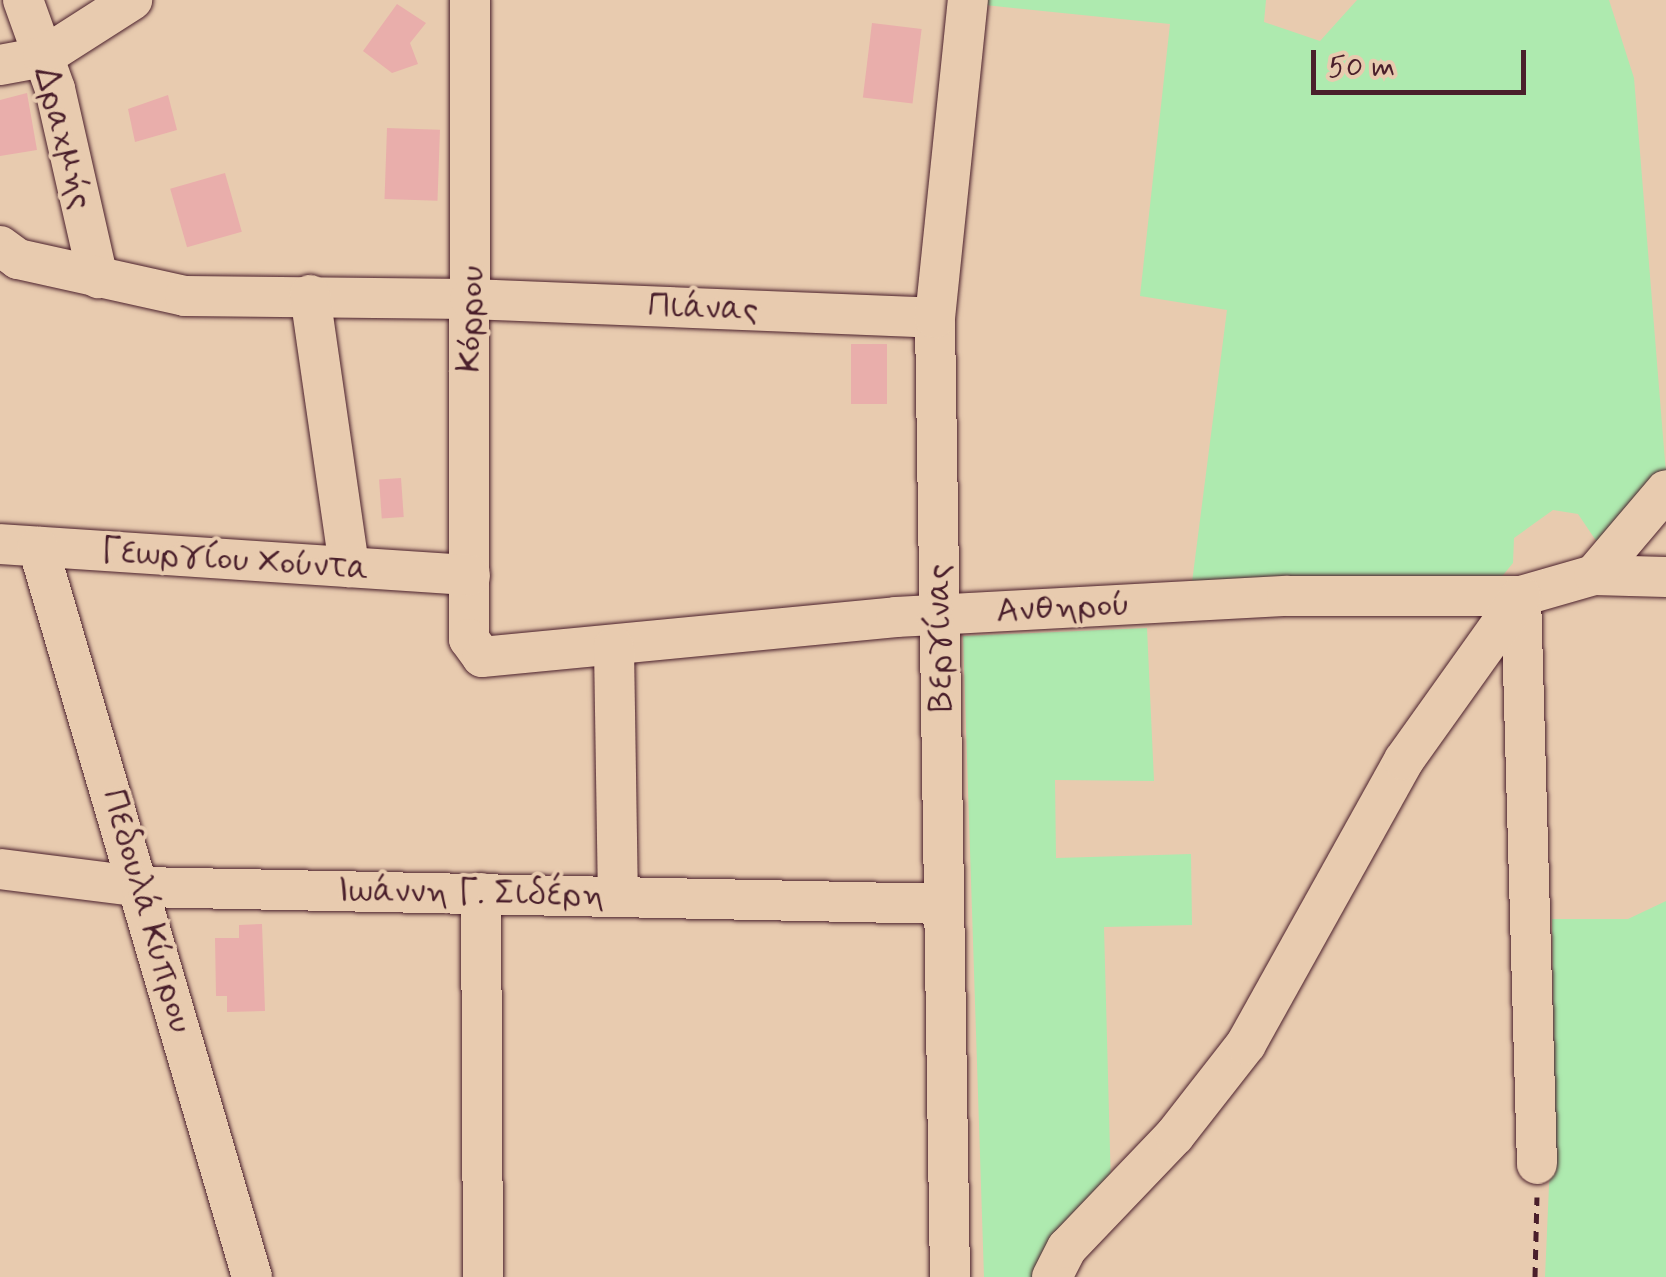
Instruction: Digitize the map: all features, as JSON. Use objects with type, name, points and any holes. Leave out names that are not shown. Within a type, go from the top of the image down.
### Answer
[{"type":"street","name":"Δραχμής","points":[[23,0],[43,57],[98,278]]},
{"type":"street","points":[[0,65],[43,57],[132,0]]},
{"type":"street","name":"Κόρρου","points":[[470,0],[470,639]]},
{"type":"street","name":"Βεργίνας","points":[[950,1277],[935,318],[968,0]]},
{"type":"street","name":"Πιάνας","points":[[0,246],[18,258],[185,296],[470,299],[935,318]]},
{"type":"street","points":[[310,295],[349,567]]},
{"type":"street","points":[[1594,575],[1666,490]]},
{"type":"street","name":"Γεωργίου Χούντα","points":[[19,546],[470,575]]},
{"type":"street","name":"Πεδουλά Κύπρου","points":[[19,546],[142,886],[252,1277]]},
{"type":"street","name":"Ανθηρού","points":[[470,639],[482,657],[496,660],[940,615],[1287,596],[1521,596],[1594,575],[1666,577]]},
{"type":"street","points":[[1521,596],[1537,1164]]},
{"type":"street","points":[[1052,1277],[1068,1248],[1174,1135],[1246,1044],[1404,760],[1521,596]]},
{"type":"street","points":[[614,647],[618,896]]},
{"type":"street","name":"Ιωάννη Γ. Σιδέρη","points":[[0,869],[142,886],[944,904]]},
{"type":"street","points":[[481,893],[483,1277]]},
{"type":"path","points":[[1534,1277],[1537,1164]]},
{"type":"green space","points":[[986,0],[1266,0],[1264,22],[1320,41],[1357,0],[1609,0],[1634,78],[1666,474],[1601,548],[1578,514],[1553,510],[1514,538],[1513,563],[1495,585],[1476,576],[1191,590],[1227,310],[1140,296],[1170,24],[985,5]]},
{"type":"green space","points":[[1147,628],[1154,781],[1055,780],[1056,858],[1191,854],[1192,925],[1104,927],[1111,1188],[1046,1277],[984,1277],[963,636]]},
{"type":"green space","points":[[1666,901],[1666,1277],[1545,1277],[1554,1072],[1552,919],[1628,919]]},
{"type":"building","points":[[397,4],[426,23],[410,43],[418,64],[392,73],[363,51]]},
{"type":"building","points":[[872,23],[922,29],[912,104],[863,97]]},
{"type":"building","points":[[27,93],[37,150],[0,156],[0,100]]},
{"type":"building","points":[[168,95],[177,130],[135,142],[128,109]]},
{"type":"building","points":[[387,128],[440,130],[437,201],[385,199]]},
{"type":"building","points":[[225,173],[242,232],[187,247],[170,189]]},
{"type":"building","points":[[851,344],[887,344],[887,404],[851,404]]},
{"type":"building","points":[[401,478],[404,517],[382,518],[379,480]]},
{"type":"building","points":[[262,924],[265,1011],[227,1012],[227,996],[216,996],[215,938],[239,938],[239,925]]}]
